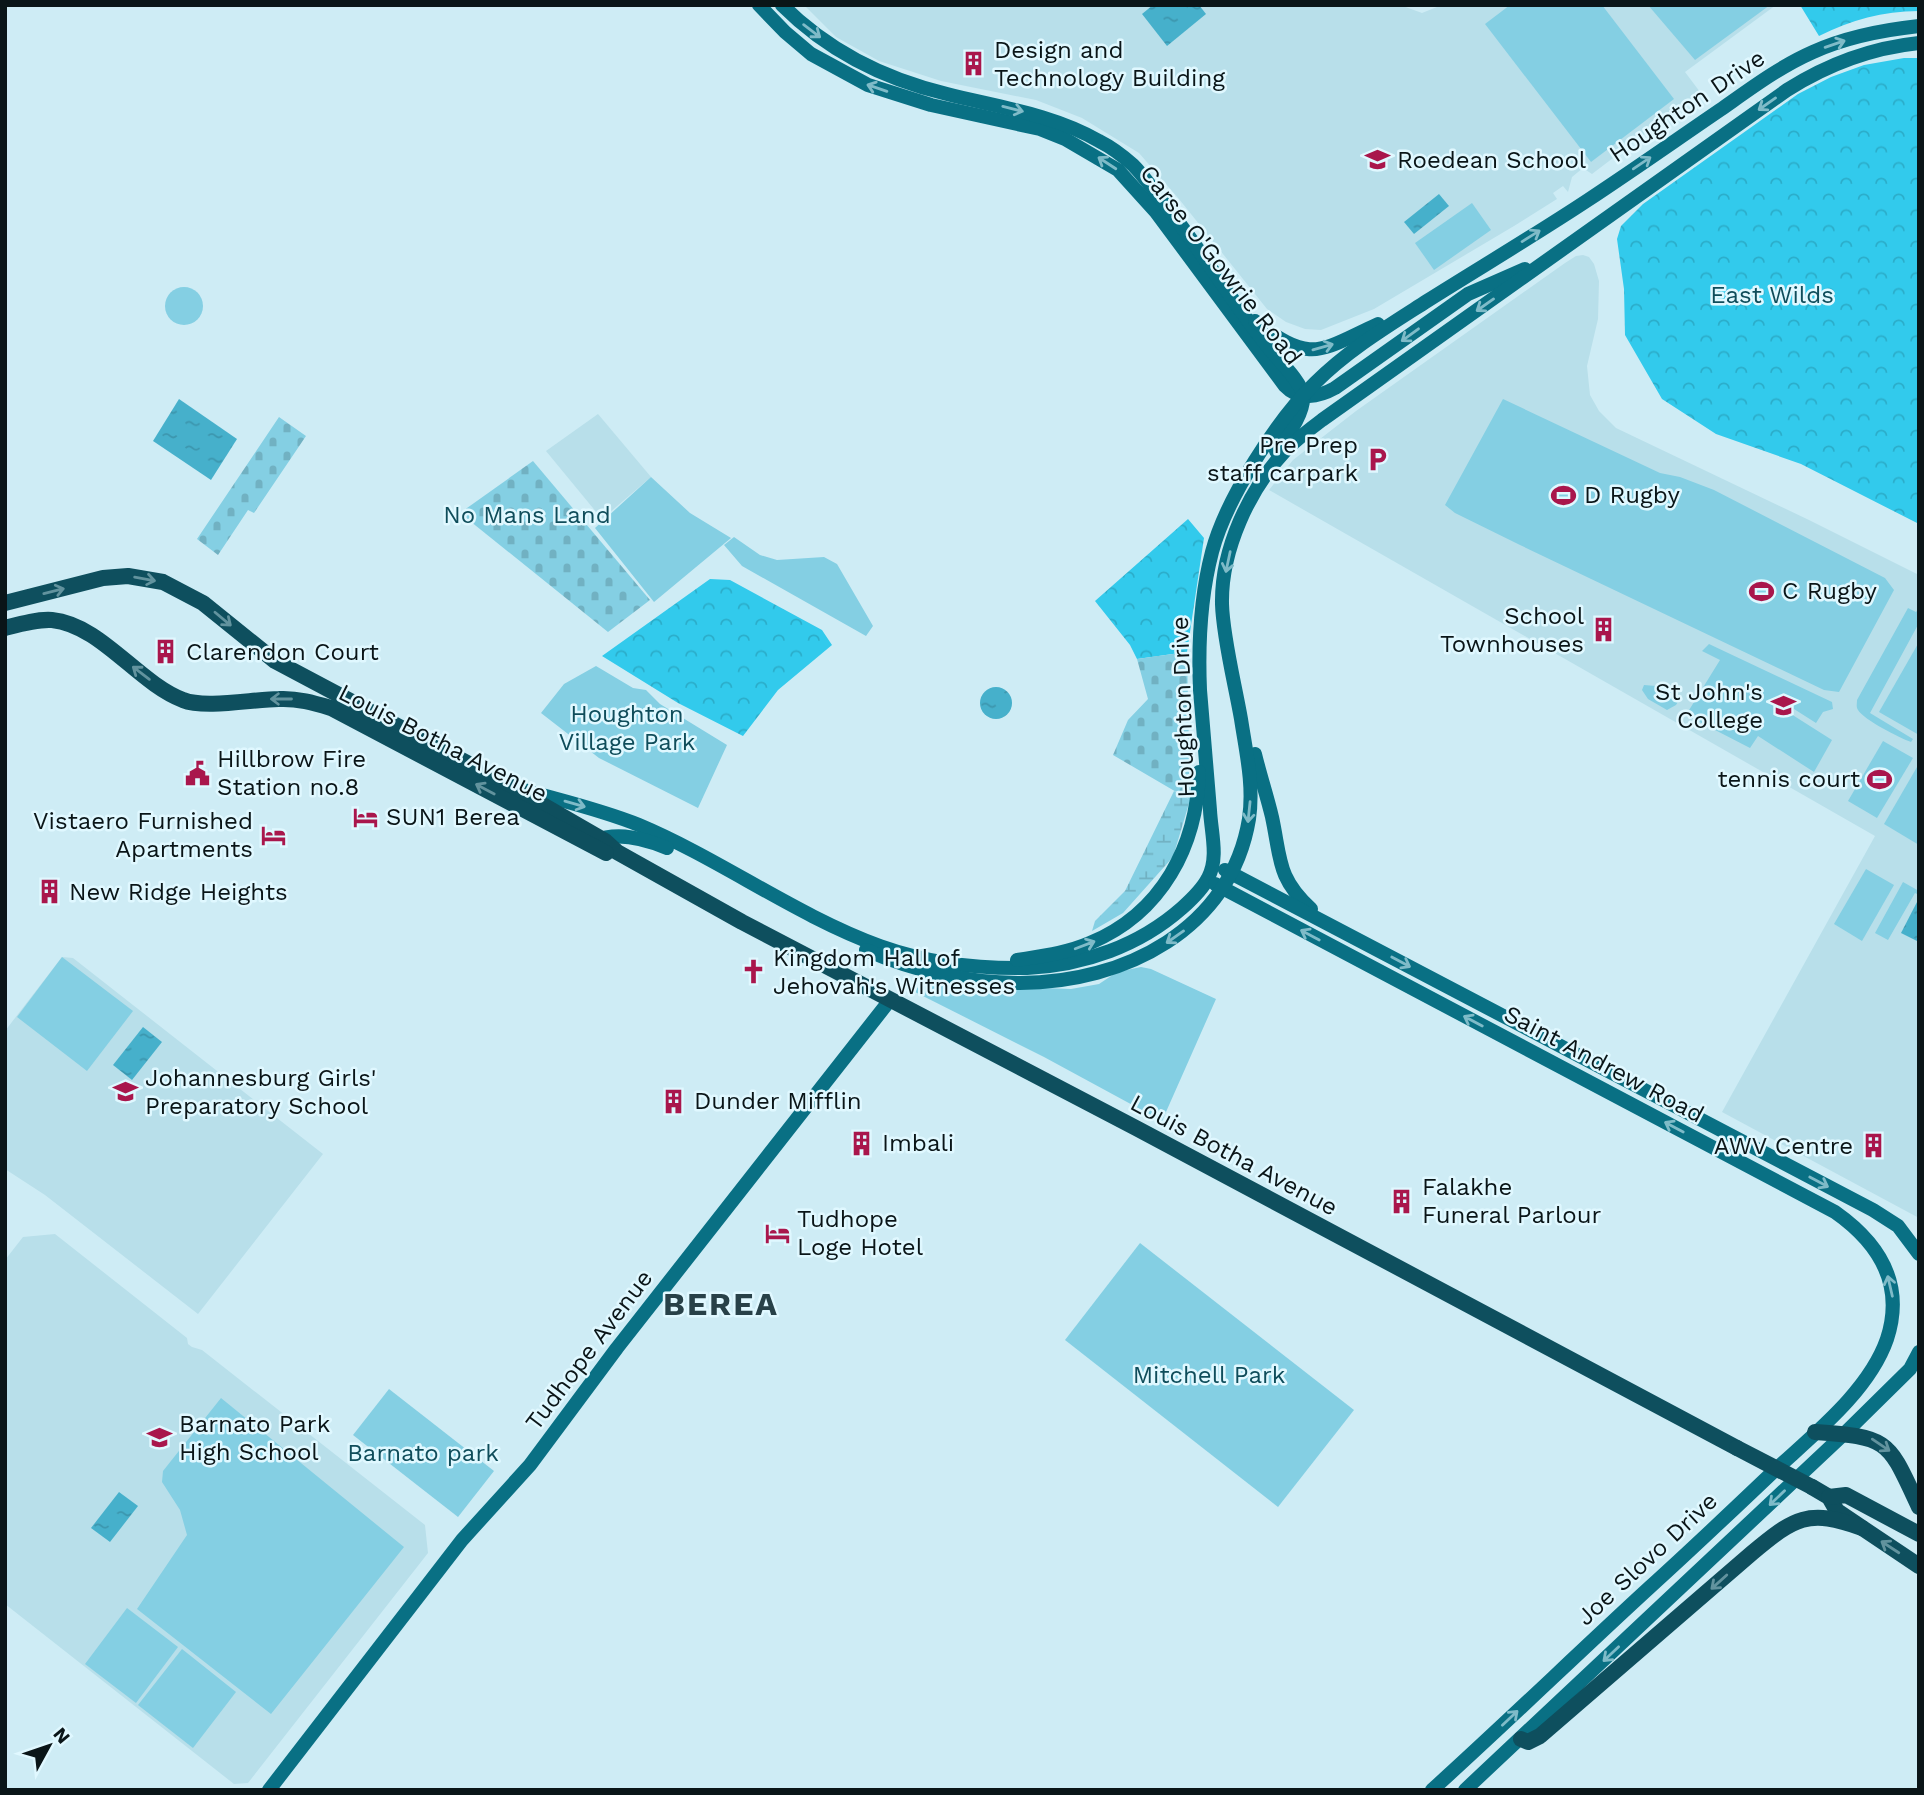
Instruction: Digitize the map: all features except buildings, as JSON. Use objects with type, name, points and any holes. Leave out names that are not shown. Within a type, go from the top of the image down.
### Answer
[{"type":"main road","name":"Carse O'Gowrie Road","points":[[759,5],[811,54],[868,85],[932,105],[1040,129],[1066,139],[1118,170],[1156,212],[1285,386],[1291,392],[1303,396]]},
{"type":"main road","name":"Carse O'Gowrie Road","points":[[782,5],[797,20],[844,54],[879,72],[946,94],[1036,116],[1076,130],[1112,148],[1134,166],[1171,211],[1267,346],[1300,386],[1303,396]]},
{"type":"main road","name":"Houghton Drive","points":[[510,786],[638,825],[841,929],[878,945],[944,962],[1023,968],[1090,958],[1122,947],[1166,921],[1186,904],[1208,879],[1213,864],[1200,690],[1199,626],[1203,596],[1220,525],[1243,480],[1303,396],[1357,347],[1586,202],[1789,64],[1812,52],[1856,37],[1919,26]]},
{"type":"main road","name":"Houghton Drive","points":[[594,841],[619,836],[636,838],[672,849],[866,950],[925,972],[978,981],[1040,982],[1081,977],[1121,965],[1180,934],[1223,889],[1248,821],[1250,790],[1225,625],[1223,595],[1228,558],[1242,517],[1277,461],[1301,436],[1808,77],[1859,55],[1919,43]]},
{"type":"main road","points":[[1251,499],[1262,471],[1298,415],[1303,396],[1319,395],[1335,388],[1468,294],[1555,256]]},
{"type":"main road","points":[[1243,311],[1282,340],[1303,350],[1314,351],[1419,306]]},
{"type":"main road","points":[[1282,423],[1287,405],[1285,386]]},
{"type":"main road","name":"Louis Botha Avenue","points":[[5,603],[103,578],[145,578],[186,592],[221,616],[258,649],[298,674],[510,786],[594,841],[606,853],[617,852],[742,922],[1812,1487],[1829,1497],[1837,1511],[1919,1566]]},
{"type":"main road","name":"Louis Botha Avenue","points":[[5,628],[38,621],[66,623],[89,634],[158,686],[184,701],[209,703],[295,699],[331,708],[594,841]]},
{"type":"main road","points":[[1200,650],[1209,634],[1225,625]]},
{"type":"main road","points":[[1231,660],[1238,677],[1282,870],[1303,901],[1341,930]]},
{"type":"main road","points":[[995,966],[1064,952],[1098,939],[1133,916],[1165,883],[1186,847],[1196,813],[1199,768],[1197,695],[1200,690]]},
{"type":"main road","name":"Saint Andrew Road","points":[[1213,864],[1873,1210],[1898,1226],[1919,1254]]},
{"type":"main road","name":"Saint Andrew Road","points":[[1208,879],[1835,1212],[1859,1230],[1873,1245],[1887,1275],[1892,1294],[1892,1311],[1891,1325],[1882,1352]]},
{"type":"main road","name":"Tudhope Avenue","points":[[269,1790],[462,1540],[530,1465],[620,1345],[890,1000]]},
{"type":"main road","name":"Joe Slovo Drive","points":[[1432,1790],[1815,1432],[1859,1388],[1882,1352]]},
{"type":"main road","name":"Joe Slovo Drive","points":[[1465,1790],[1844,1434],[1910,1369],[1919,1352]]},
{"type":"main road","points":[[1815,1432],[1868,1437],[1887,1449],[1894,1456],[1919,1507]]},
{"type":"main road","name":"Louis Botha Avenue","points":[[1829,1497],[1846,1495],[1919,1534]]},
{"type":"main road","points":[[1521,1739],[1532,1742],[1540,1736],[1752,1553],[1786,1527],[1804,1519],[1819,1517],[1862,1528]]},
{"type":"shaded area","name":"Roedean School","points":[[804,5],[1400,5],[1422,13],[1442,5],[1776,5],[1685,72],[1700,92],[1592,174],[1583,168],[1572,177],[1568,192],[1563,186],[1553,193],[1557,199],[1514,226],[1374,309],[1321,330],[1305,329],[1286,322],[1267,309],[1139,153],[1082,118],[1036,100],[941,81],[879,61],[836,37]]},
{"type":"shaded area","name":"St John's College","points":[[1583,255],[1589,257],[1594,264],[1599,281],[1598,319],[1587,366],[1590,395],[1599,411],[1616,428],[1919,575],[1919,1218],[1722,1112],[1875,836],[1269,490],[1293,460],[1356,411],[1565,263]]},
{"type":"shaded area","points":[[598,414],[651,477],[602,519],[546,451]]},
{"type":"shaded area","name":"Johannesburg Girls' Preparatory School","points":[[62,957],[73,958],[323,1154],[198,1314],[45,1195],[5,1169],[5,1031]]},
{"type":"shaded area","name":"Barnato Park High School","points":[[55,1234],[187,1338],[188,1344],[202,1350],[425,1525],[428,1553],[248,1783],[234,1784],[5,1604],[5,1260],[23,1237]]},
{"type":"green space","points":[[1510,5],[1602,5],[1674,99],[1591,162],[1485,24]]},
{"type":"green space","points":[[1648,5],[1770,5],[1695,60]]},
{"type":"green space","points":[[1800,5],[1919,5],[1919,11],[1867,18],[1819,36]]},
{"type":"green space","name":"East Wilds","points":[[1919,58],[1919,524],[1801,464],[1716,434],[1662,399],[1625,335],[1624,289],[1617,239],[1621,226],[1643,204],[1798,94],[1831,77],[1864,65]]},
{"type":"green space","points":[[1472,203],[1491,230],[1434,270],[1415,243]]},
{"type":"green space","points":[[184,287],[198,292],[203,306],[198,320],[184,325],[170,320],[165,306],[170,292]]},
{"type":"green space","points":[[1503,399],[1660,473],[1680,477],[1714,490],[1885,578],[1894,590],[1839,692],[1824,690],[1520,545],[1455,513],[1445,505]]},
{"type":"green space","points":[[279,417],[306,436],[254,513],[248,510],[218,555],[197,539]]},
{"type":"green space","name":"No Mans Land","points":[[533,461],[650,600],[608,632],[460,513]]},
{"type":"green space","points":[[651,477],[690,513],[731,538],[654,602],[595,528]]},
{"type":"green space","points":[[1188,519],[1204,538],[1187,652],[1137,659],[1130,645],[1095,601]]},
{"type":"green space","points":[[734,537],[760,555],[777,560],[824,557],[837,564],[873,626],[866,636],[742,566],[724,545]]},
{"type":"green space","points":[[710,579],[730,580],[822,630],[832,645],[778,690],[743,736],[678,703],[602,656]]},
{"type":"green space","points":[[1908,608],[1916,612],[1919,608],[1919,623],[1870,713],[1913,739],[1911,742],[1867,719],[1857,705],[1857,700]]},
{"type":"green space","points":[[1919,642],[1919,735],[1879,712]]},
{"type":"green space","points":[[1709,644],[1832,702],[1833,709],[1823,712],[1816,723],[1794,709],[1791,714],[1832,740],[1814,772],[1758,736],[1750,748],[1686,715],[1720,660],[1702,651]]},
{"type":"green space","points":[[1187,652],[1190,800],[1113,755],[1128,720],[1148,699],[1137,659]]},
{"type":"green space","name":"Houghton Village Park","points":[[596,666],[633,688],[646,690],[660,704],[727,745],[698,808],[599,758],[541,713],[564,684]]},
{"type":"green space","points":[[1659,682],[1676,694],[1679,700],[1667,710],[1648,699],[1642,690],[1644,685],[1656,686]]},
{"type":"green space","name":"tennis court","points":[[1883,741],[1913,758],[1877,818],[1848,801]]},
{"type":"green space","name":"tennis court","points":[[1917,767],[1919,768],[1919,845],[1884,824]]},
{"type":"green space","points":[[1174,791],[1190,800],[1173,857],[1123,913],[1092,931],[1095,921],[1125,891]]},
{"type":"green space","points":[[1866,869],[1894,885],[1862,941],[1834,924]]},
{"type":"green space","points":[[1903,882],[1919,891],[1919,895],[1915,893],[1888,940],[1875,933]]},
{"type":"green space","points":[[62,957],[133,1011],[87,1071],[17,1017]]},
{"type":"green space","points":[[1141,967],[1216,999],[1162,1121],[1044,1057],[915,992],[926,974],[1014,987],[1071,989],[1099,984],[1117,972]]},
{"type":"green space","name":"Mitchell Park","points":[[1140,1243],[1354,1410],[1278,1507],[1065,1340]]},
{"type":"green space","name":"Barnato park","points":[[389,1389],[494,1471],[458,1517],[353,1435]]},
{"type":"green space","points":[[221,1398],[404,1547],[271,1714],[137,1609],[187,1535],[180,1510],[162,1482],[163,1471]]},
{"type":"green space","points":[[127,1608],[178,1647],[136,1703],[85,1664]]},
{"type":"green space","points":[[182,1649],[236,1692],[193,1748],[138,1705]]},
{"type":"water","points":[[1153,5],[1199,5],[1206,14],[1167,46],[1142,14]]},
{"type":"water","points":[[1439,194],[1449,206],[1414,234],[1404,222]]},
{"type":"water","points":[[179,399],[237,439],[211,480],[153,441]]},
{"type":"water","points":[[996,687],[1007,692],[1012,703],[1007,714],[996,719],[985,714],[980,703],[985,692]]},
{"type":"water","points":[[1917,902],[1919,903],[1919,942],[1901,933]]},
{"type":"water","points":[[143,1027],[162,1042],[132,1080],[113,1065]]},
{"type":"water","points":[[119,1492],[138,1506],[110,1542],[91,1528]]},
{"type":"place","name":"Design and Technology Building","points":[[974,64]]},
{"type":"place","name":"Roedean School","points":[[1377,160]]},
{"type":"place","name":"Pre Prep staff carpark","points":[[1378,459]]},
{"type":"place","name":"D Rugby","points":[[1564,495]]},
{"type":"place","name":"C Rugby","points":[[1762,591]]},
{"type":"place","name":"School Townhouses","points":[[1604,630]]},
{"type":"place","name":"Clarendon Court","points":[[166,652]]},
{"type":"place","name":"St John's College","points":[[1783,706]]},
{"type":"place","name":"Hillbrow Fire Station no.8","points":[[197,773]]},
{"type":"place","name":"tennis court","points":[[1880,779]]},
{"type":"place","name":"SUN1 Berea","points":[[366,817]]},
{"type":"place","name":"Vistaero Furnished Apartments","points":[[273,835]]},
{"type":"place","name":"New Ridge Heights","points":[[49,892]]},
{"type":"place","name":"Kingdom Hall of Jehovah's Witnesses","points":[[753,972]]},
{"type":"place","name":"Johannesburg Girls' Preparatory School","points":[[125,1092]]},
{"type":"place","name":"Dunder Mifflin","points":[[674,1101]]},
{"type":"place","name":"Imbali","points":[[862,1143]]},
{"type":"place","name":"AWV Centre","points":[[1873,1146]]},
{"type":"place","name":"Falakhe Funeral Parlour","points":[[1402,1201]]},
{"type":"place","name":"Tudhope Loge Hotel","points":[[777,1233]]},
{"type":"place","name":"Barnato Park High School","points":[[159,1438]]},
{"type":"district","name":"BEREA","points":[[721,1304]]}]
